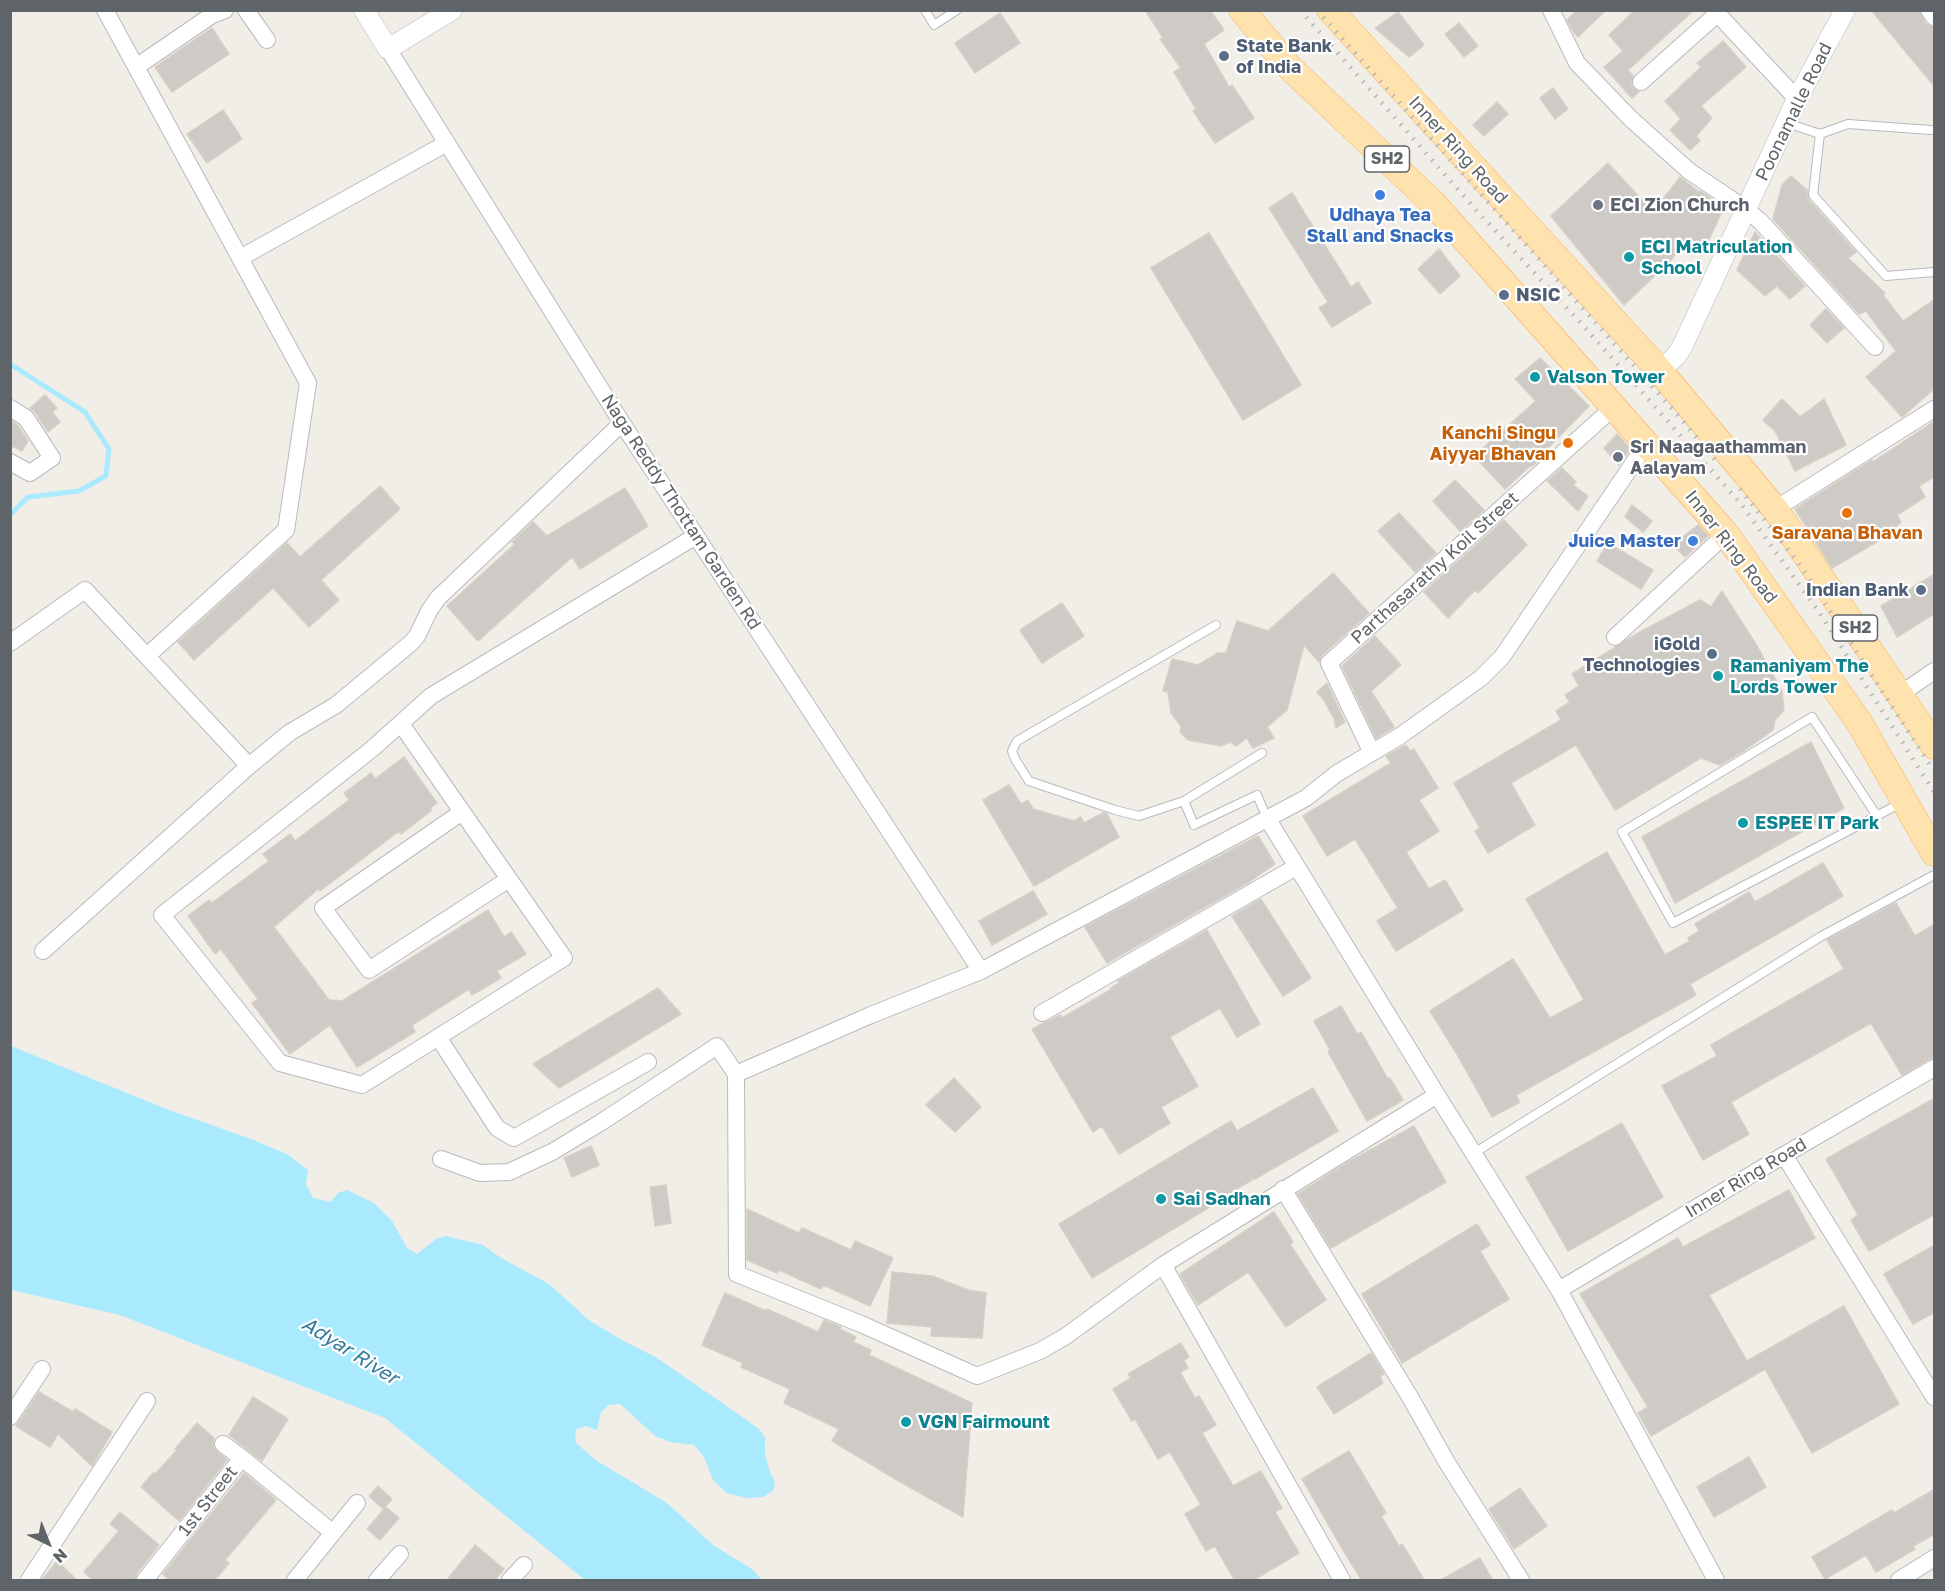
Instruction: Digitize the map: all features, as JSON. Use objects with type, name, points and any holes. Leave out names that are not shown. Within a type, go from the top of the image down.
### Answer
[{"type":"main road","name":"Inner Ring Road","points":[[1242,10],[1288,66],[1433,203],[1726,534],[1858,722],[1935,853]]},
{"type":"main road","name":"Inner Ring Road","points":[[1330,10],[1660,371],[1775,509],[1935,746]]},
{"type":"street","points":[[105,10],[308,383],[286,530],[147,656]]},
{"type":"street","points":[[246,10],[267,40]]},
{"type":"street","points":[[364,10],[388,49],[452,10]]},
{"type":"street","points":[[1551,10],[1577,63],[1631,119],[1689,171],[1761,222],[1875,347]]},
{"type":"street","name":"Poonamalle Road","points":[[1660,371],[1682,347],[1797,99],[1845,10]]},
{"type":"street","points":[[1929,10],[1935,17]]},
{"type":"street","points":[[136,67],[216,12]]},
{"type":"street","points":[[1641,82],[1716,12],[1797,99]]},
{"type":"street","name":"Naga Reddy Thottam Garden Rd","points":[[388,49],[622,423],[981,970]]},
{"type":"street","points":[[240,258],[447,143]]},
{"type":"street","name":"Parthasarathy Koil Street","points":[[1372,753],[1329,663],[1614,407]]},
{"type":"street","points":[[10,408],[26,418],[52,458],[30,473],[10,462]]},
{"type":"street","points":[[1775,509],[1935,409]]},
{"type":"street","points":[[43,951],[249,766],[289,734],[336,705],[411,643],[438,598],[622,423]]},
{"type":"street","points":[[735,1074],[981,970],[1306,798],[1336,774],[1400,736],[1481,678],[1502,657],[1647,443]]},
{"type":"street","points":[[1615,637],[1726,534]]},
{"type":"street","points":[[401,724],[564,958],[362,1085],[280,1063],[162,915],[363,757],[431,696],[696,536]]},
{"type":"street","points":[[10,643],[85,590],[249,766]]},
{"type":"street","points":[[1899,695],[1935,672]]},
{"type":"street","points":[[462,812],[323,909],[369,970],[509,879]]},
{"type":"street","points":[[1267,818],[1559,1290],[1716,1581]]},
{"type":"street","points":[[1042,1013],[1296,867]]},
{"type":"street","points":[[438,1037],[498,1128],[514,1138],[648,1062]]},
{"type":"street","points":[[441,1159],[480,1173],[509,1172],[552,1152],[600,1123],[717,1046],[735,1074],[737,1274],[861,1324],[977,1376],[1040,1350],[1066,1336],[1163,1265],[1437,1095]]},
{"type":"street","name":"Inner Ring Road","points":[[1559,1290],[1784,1155],[1935,1068]]},
{"type":"street","points":[[1784,1155],[1935,1397]]},
{"type":"street","points":[[1284,1189],[1410,1397],[1446,1461],[1521,1581]]},
{"type":"street","points":[[1163,1265],[1342,1581]]},
{"type":"street","points":[[10,1417],[42,1369]]},
{"type":"street","points":[[29,1581],[147,1401]]},
{"type":"street","points":[[223,1444],[242,1458]]},
{"type":"street","name":"1st Street","points":[[145,1581],[242,1458],[333,1533]]},
{"type":"street","points":[[295,1581],[357,1503]]},
{"type":"street","points":[[377,1581],[400,1554]]},
{"type":"street","points":[[1899,1581],[1935,1558]]},
{"type":"street","points":[[510,1581],[524,1565]]},
{"type":"lane","points":[[925,10],[934,25],[957,10]]},
{"type":"lane","points":[[1786,123],[1820,134],[1848,124],[1931,130]]},
{"type":"lane","points":[[1820,134],[1813,195],[1886,276],[1935,272]]},
{"type":"lane","points":[[1216,625],[1017,741],[1012,751],[1029,781],[1139,816],[1184,801],[1262,753]]},
{"type":"lane","points":[[1877,816],[1812,717],[1622,832],[1673,923],[1877,816],[1904,801]]},
{"type":"lane","points":[[1184,801],[1194,825],[1257,795],[1267,818]]},
{"type":"lane","points":[[1474,1153],[1820,936],[1935,875]]},
{"type":"water","name":"Adyar River","points":[[11,1046],[169,1110],[287,1154],[308,1170],[306,1184],[313,1198],[331,1202],[338,1193],[347,1190],[374,1203],[392,1221],[407,1248],[417,1254],[436,1239],[446,1236],[483,1245],[501,1258],[549,1284],[590,1321],[657,1358],[744,1418],[759,1429],[765,1437],[765,1454],[775,1482],[773,1491],[763,1497],[746,1498],[727,1493],[713,1480],[704,1457],[694,1445],[670,1442],[655,1436],[620,1404],[609,1405],[601,1412],[597,1430],[586,1426],[577,1429],[576,1443],[597,1461],[667,1503],[713,1545],[752,1569],[762,1580],[585,1580],[385,1418],[120,1315],[11,1290]]},
{"type":"building","points":[[1145,10],[1210,10],[1224,30],[1204,44],[1229,87],[1232,85],[1254,118],[1215,143],[1193,111],[1196,109],[1174,72],[1181,68],[1160,39],[1163,38]]},
{"type":"building","points":[[1577,10],[1606,10],[1578,37],[1567,20]]},
{"type":"building","points":[[1635,10],[1694,10],[1628,70],[1633,76],[1631,85],[1639,92],[1632,98],[1604,67],[1623,51],[1609,35]]},
{"type":"building","points":[[1871,10],[1919,10],[1926,24],[1935,27],[1935,87]]},
{"type":"building","points":[[1398,12],[1424,45],[1409,57],[1375,28]]},
{"type":"building","points":[[1000,13],[1020,43],[975,73],[955,43]]},
{"type":"building","points":[[1459,23],[1478,46],[1464,57],[1445,34]]},
{"type":"building","points":[[212,28],[229,54],[172,92],[155,67]]},
{"type":"building","points":[[1723,41],[1746,67],[1701,106],[1712,118],[1696,136],[1700,141],[1690,150],[1670,130],[1681,119],[1665,101],[1701,67],[1697,63]]},
{"type":"building","points":[[1553,88],[1568,109],[1555,119],[1540,98]]},
{"type":"building","points":[[1497,102],[1508,114],[1484,136],[1473,125]]},
{"type":"building","points":[[223,110],[242,139],[207,163],[187,134]]},
{"type":"building","points":[[1608,163],[1653,212],[1680,177],[1724,207],[1705,248],[1688,238],[1670,261],[1624,305],[1551,216]]},
{"type":"building","points":[[1791,176],[1807,190],[1808,199],[1856,252],[1848,258],[1885,293],[1883,295],[1903,321],[1935,299],[1935,388],[1902,417],[1866,377],[1896,351],[1866,311],[1859,314],[1773,219],[1782,185]]},
{"type":"building","points":[[1292,193],[1351,287],[1358,282],[1371,303],[1332,327],[1319,308],[1328,302],[1269,208]]},
{"type":"building","points":[[1755,232],[1805,286],[1790,299],[1777,286],[1765,296],[1737,270]]},
{"type":"building","points":[[1209,233],[1301,385],[1243,420],[1151,268]]},
{"type":"building","points":[[1439,249],[1460,276],[1440,294],[1418,269]]},
{"type":"building","points":[[1826,309],[1844,328],[1827,343],[1810,325]]},
{"type":"building","points":[[1540,358],[1589,406],[1545,451],[1547,453],[1505,489],[1474,456],[1536,401],[1515,379]]},
{"type":"building","points":[[45,395],[57,408],[52,412],[60,422],[48,432],[30,408]]},
{"type":"building","points":[[1782,399],[1800,417],[1824,399],[1846,445],[1795,471],[1775,431],[1763,420]]},
{"type":"building","name":"Saravana Bhavan","points":[[1935,421],[1935,476],[1919,486],[1925,497],[1897,515],[1901,522],[1885,537],[1832,568],[1795,509]]},
{"type":"building","points":[[13,422],[28,441],[22,451],[10,445],[10,424]]},
{"type":"building","name":"Sri Naagaathamman Aalayam","points":[[1617,434],[1630,449],[1619,465],[1604,448]]},
{"type":"building","points":[[1562,468],[1576,482],[1573,485],[1588,496],[1578,511],[1547,481]]},
{"type":"building","points":[[1455,480],[1484,510],[1460,531],[1433,501]]},
{"type":"building","points":[[380,486],[400,509],[321,580],[339,600],[309,627],[273,588],[194,660],[178,642],[287,543],[300,557]]},
{"type":"building","points":[[625,488],[648,526],[580,569],[572,557],[478,641],[447,606],[515,544],[512,542],[533,522],[547,536]]},
{"type":"building","points":[[1632,505],[1652,521],[1643,532],[1625,517]]},
{"type":"building","points":[[1399,513],[1436,553],[1415,572],[1378,531]]},
{"type":"building","points":[[1504,520],[1527,545],[1478,593],[1475,590],[1448,618],[1424,592]]},
{"type":"building","name":"Juice Master","points":[[1698,525],[1708,536],[1685,557],[1673,545]]},
{"type":"building","points":[[1608,543],[1653,570],[1641,589],[1597,561]]},
{"type":"building","points":[[1333,573],[1369,613],[1322,655],[1319,662],[1304,645],[1287,710],[1267,727],[1274,738],[1253,748],[1247,738],[1236,746],[1230,742],[1221,746],[1188,740],[1180,732],[1181,726],[1171,713],[1168,692],[1163,691],[1172,659],[1198,665],[1218,653],[1226,653],[1237,621],[1268,631]]},
{"type":"building","name":"Indian Bank","points":[[1935,574],[1935,613],[1897,637],[1881,606]]},
{"type":"building","points":[[1722,591],[1782,691],[1784,710],[1775,720],[1773,730],[1720,765],[1701,758],[1615,810],[1576,745],[1511,783],[1535,825],[1488,853],[1475,831],[1480,828],[1454,783],[1561,720],[1556,711],[1570,702],[1565,695],[1579,686],[1572,674],[1640,632],[1700,600],[1711,607]]},
{"type":"building","points":[[1062,603],[1084,636],[1042,663],[1020,630]]},
{"type":"building","points":[[1375,636],[1401,665],[1371,691],[1394,727],[1376,738],[1342,666]]},
{"type":"building","points":[[1327,683],[1345,722],[1336,728],[1324,700],[1317,692]]},
{"type":"building","name":"ESPEE IT Park","points":[[1811,742],[1844,808],[1675,903],[1642,837]]},
{"type":"building","points":[[1406,745],[1410,751],[1414,749],[1438,788],[1419,800],[1439,831],[1406,852],[1429,889],[1445,880],[1463,910],[1396,951],[1377,921],[1398,908],[1355,839],[1327,856],[1303,816],[1391,763],[1386,756]]},
{"type":"building","points":[[404,757],[437,803],[430,808],[432,810],[401,834],[399,831],[320,891],[318,889],[274,927],[329,1000],[342,1001],[488,910],[504,937],[511,932],[526,954],[497,971],[501,978],[472,995],[469,989],[412,1025],[415,1032],[357,1067],[330,1025],[290,1054],[252,1003],[258,999],[221,949],[215,954],[188,916],[209,900],[212,903],[269,861],[263,854],[290,834],[295,841],[349,800],[344,793],[371,773],[375,779]]},
{"type":"building","points":[[1009,785],[1021,804],[1028,800],[1033,809],[1074,821],[1081,817],[1084,823],[1103,813],[1107,814],[1119,837],[1034,886],[983,800]]},
{"type":"building","points":[[1258,836],[1275,864],[1249,882],[1107,963],[1085,927]]},
{"type":"building","points":[[1607,852],[1665,955],[1690,941],[1688,938],[1699,931],[1695,924],[1749,892],[1755,902],[1823,863],[1843,896],[1690,984],[1696,995],[1516,1095],[1520,1102],[1492,1117],[1430,1011],[1513,959],[1550,1018],[1584,1000],[1526,899]]},
{"type":"building","points":[[1033,891],[1047,914],[992,945],[979,921]]},
{"type":"building","points":[[1261,899],[1311,978],[1283,996],[1232,916]]},
{"type":"building","points":[[1896,903],[1915,936],[1935,924],[1935,1058],[1929,1059],[1902,1075],[1871,1023],[1731,1102],[1749,1134],[1703,1160],[1662,1086],[1717,1056],[1711,1045],[1844,969],[1827,940]]},
{"type":"building","points":[[1207,930],[1260,1024],[1237,1037],[1220,1008],[1170,1037],[1198,1086],[1161,1107],[1170,1123],[1119,1154],[1102,1126],[1093,1132],[1032,1029],[1060,1015],[1062,1018],[1112,989],[1119,983],[1118,981]]},
{"type":"building","points":[[658,988],[681,1014],[559,1088],[533,1064]]},
{"type":"building","points":[[1341,1006],[1358,1035],[1361,1032],[1403,1100],[1367,1121],[1328,1052],[1330,1050],[1314,1021]]},
{"type":"building","points":[[954,1078],[981,1107],[955,1132],[926,1105]]},
{"type":"building","name":"Sai Sadhan","points":[[1313,1088],[1338,1131],[1255,1179],[1250,1177],[1252,1180],[1223,1199],[1092,1278],[1059,1224],[1231,1121],[1237,1131]]},
{"type":"building","points":[[1935,1098],[1935,1214],[1869,1251],[1851,1220],[1858,1215],[1826,1159]]},
{"type":"building","points":[[1622,1123],[1663,1197],[1568,1251],[1526,1177]]},
{"type":"building","points":[[1414,1126],[1446,1182],[1331,1248],[1298,1194],[1350,1161]]},
{"type":"building","points":[[591,1146],[599,1165],[572,1177],[564,1158]]},
{"type":"building","points":[[666,1185],[671,1223],[655,1226],[650,1187]]},
{"type":"building","points":[[1789,1190],[1815,1238],[1709,1295],[1747,1361],[1844,1306],[1899,1404],[1812,1453],[1765,1369],[1651,1436],[1638,1413],[1648,1407],[1580,1294],[1678,1238],[1683,1247]]},
{"type":"building","points":[[747,1209],[799,1233],[802,1228],[851,1250],[855,1241],[893,1258],[870,1306],[823,1285],[821,1289],[779,1270],[777,1273],[747,1260]]},
{"type":"building","points":[[1274,1212],[1293,1242],[1290,1244],[1326,1300],[1286,1327],[1248,1272],[1198,1305],[1180,1274]]},
{"type":"building","points":[[1477,1224],[1490,1245],[1480,1251],[1509,1299],[1402,1363],[1362,1294]]},
{"type":"building","points":[[1935,1245],[1935,1312],[1913,1324],[1884,1274]]},
{"type":"building","points":[[892,1272],[932,1276],[968,1290],[986,1293],[982,1338],[931,1336],[932,1327],[887,1323]]},
{"type":"building","points":[[725,1293],[818,1332],[824,1320],[841,1327],[840,1329],[856,1337],[853,1342],[871,1350],[869,1355],[972,1403],[963,1517],[832,1441],[839,1429],[784,1403],[790,1389],[741,1367],[743,1363],[702,1345]]},
{"type":"building","points":[[1181,1343],[1189,1357],[1184,1360],[1188,1368],[1180,1372],[1195,1398],[1199,1396],[1216,1425],[1202,1433],[1233,1486],[1261,1471],[1282,1508],[1275,1512],[1299,1553],[1252,1581],[1235,1581],[1215,1546],[1206,1551],[1185,1514],[1201,1505],[1170,1452],[1158,1459],[1135,1419],[1132,1421],[1113,1389],[1131,1378],[1128,1374]]},
{"type":"building","points":[[1371,1353],[1384,1374],[1380,1377],[1383,1383],[1334,1414],[1317,1387]]},
{"type":"building","points":[[39,1392],[73,1412],[75,1409],[112,1432],[92,1466],[58,1434],[50,1447],[16,1426]]},
{"type":"building","points":[[253,1397],[288,1419],[262,1461],[229,1435]]},
{"type":"building","points":[[197,1423],[214,1438],[214,1449],[227,1460],[179,1521],[141,1487],[177,1450],[175,1449]]},
{"type":"building","points":[[1349,1451],[1386,1513],[1381,1516],[1399,1546],[1402,1544],[1425,1581],[1362,1581],[1340,1545],[1302,1479]]},
{"type":"building","points":[[1749,1457],[1766,1487],[1714,1517],[1697,1487]]},
{"type":"building","points":[[244,1473],[276,1500],[225,1560],[229,1563],[214,1581],[170,1581],[163,1574]]},
{"type":"building","points":[[378,1486],[392,1499],[383,1509],[369,1496]]},
{"type":"building","points":[[1520,1488],[1547,1526],[1514,1549],[1489,1509]]},
{"type":"building","points":[[1935,1489],[1935,1534],[1913,1546],[1915,1549],[1876,1572],[1866,1555],[1825,1579],[1812,1557],[1892,1510],[1894,1513]]},
{"type":"building","points":[[386,1507],[399,1518],[380,1540],[367,1529]]},
{"type":"building","points":[[120,1512],[159,1545],[137,1573],[135,1581],[94,1581],[84,1572],[119,1531],[110,1524]]},
{"type":"building","points":[[475,1545],[504,1569],[494,1581],[446,1581]]},
{"type":"building","points":[[1480,1558],[1493,1581],[1439,1581]]},
{"type":"building","points":[[57,1561],[78,1581],[41,1581]]},
{"type":"waterway","points":[[10,364],[85,412],[109,449],[106,476],[79,491],[28,497],[10,515]]},
{"type":"railway","points":[[1300,10],[1476,210],[1580,322],[1741,504],[1819,612],[1934,792]]},
{"type":"railway","points":[[1317,10],[1717,462]]},
{"type":"railway","points":[[1740,489],[1800,565],[1934,771]]},
{"type":"place","name":"State Bank of India","points":[[1224,56]]},
{"type":"place","name":"Udhaya Tea Stall and Snacks","points":[[1380,195]]},
{"type":"place","name":"ECI Zion Church","points":[[1598,205]]},
{"type":"place","name":"ECI Matriculation School","points":[[1629,257]]},
{"type":"place","name":"NSIC","points":[[1504,295]]},
{"type":"place","name":"Valson Tower","points":[[1535,377]]},
{"type":"place","name":"Kanchi Singu Aiyyar Bhavan","points":[[1568,443]]},
{"type":"place","name":"Sri Naagaathamman Aalayam","points":[[1618,457]]},
{"type":"place","name":"Saravana Bhavan","points":[[1847,513]]},
{"type":"place","name":"Juice Master","points":[[1693,541]]},
{"type":"place","name":"Indian Bank","points":[[1921,590]]},
{"type":"place","name":"iGold Technologies","points":[[1712,654]]},
{"type":"place","name":"Ramaniyam The Lords Tower","points":[[1718,676]]},
{"type":"place","name":"ESPEE IT Park","points":[[1743,823]]},
{"type":"place","name":"Sai Sadhan","points":[[1161,1199]]},
{"type":"place","name":"VGN Fairmount","points":[[906,1422]]}]
